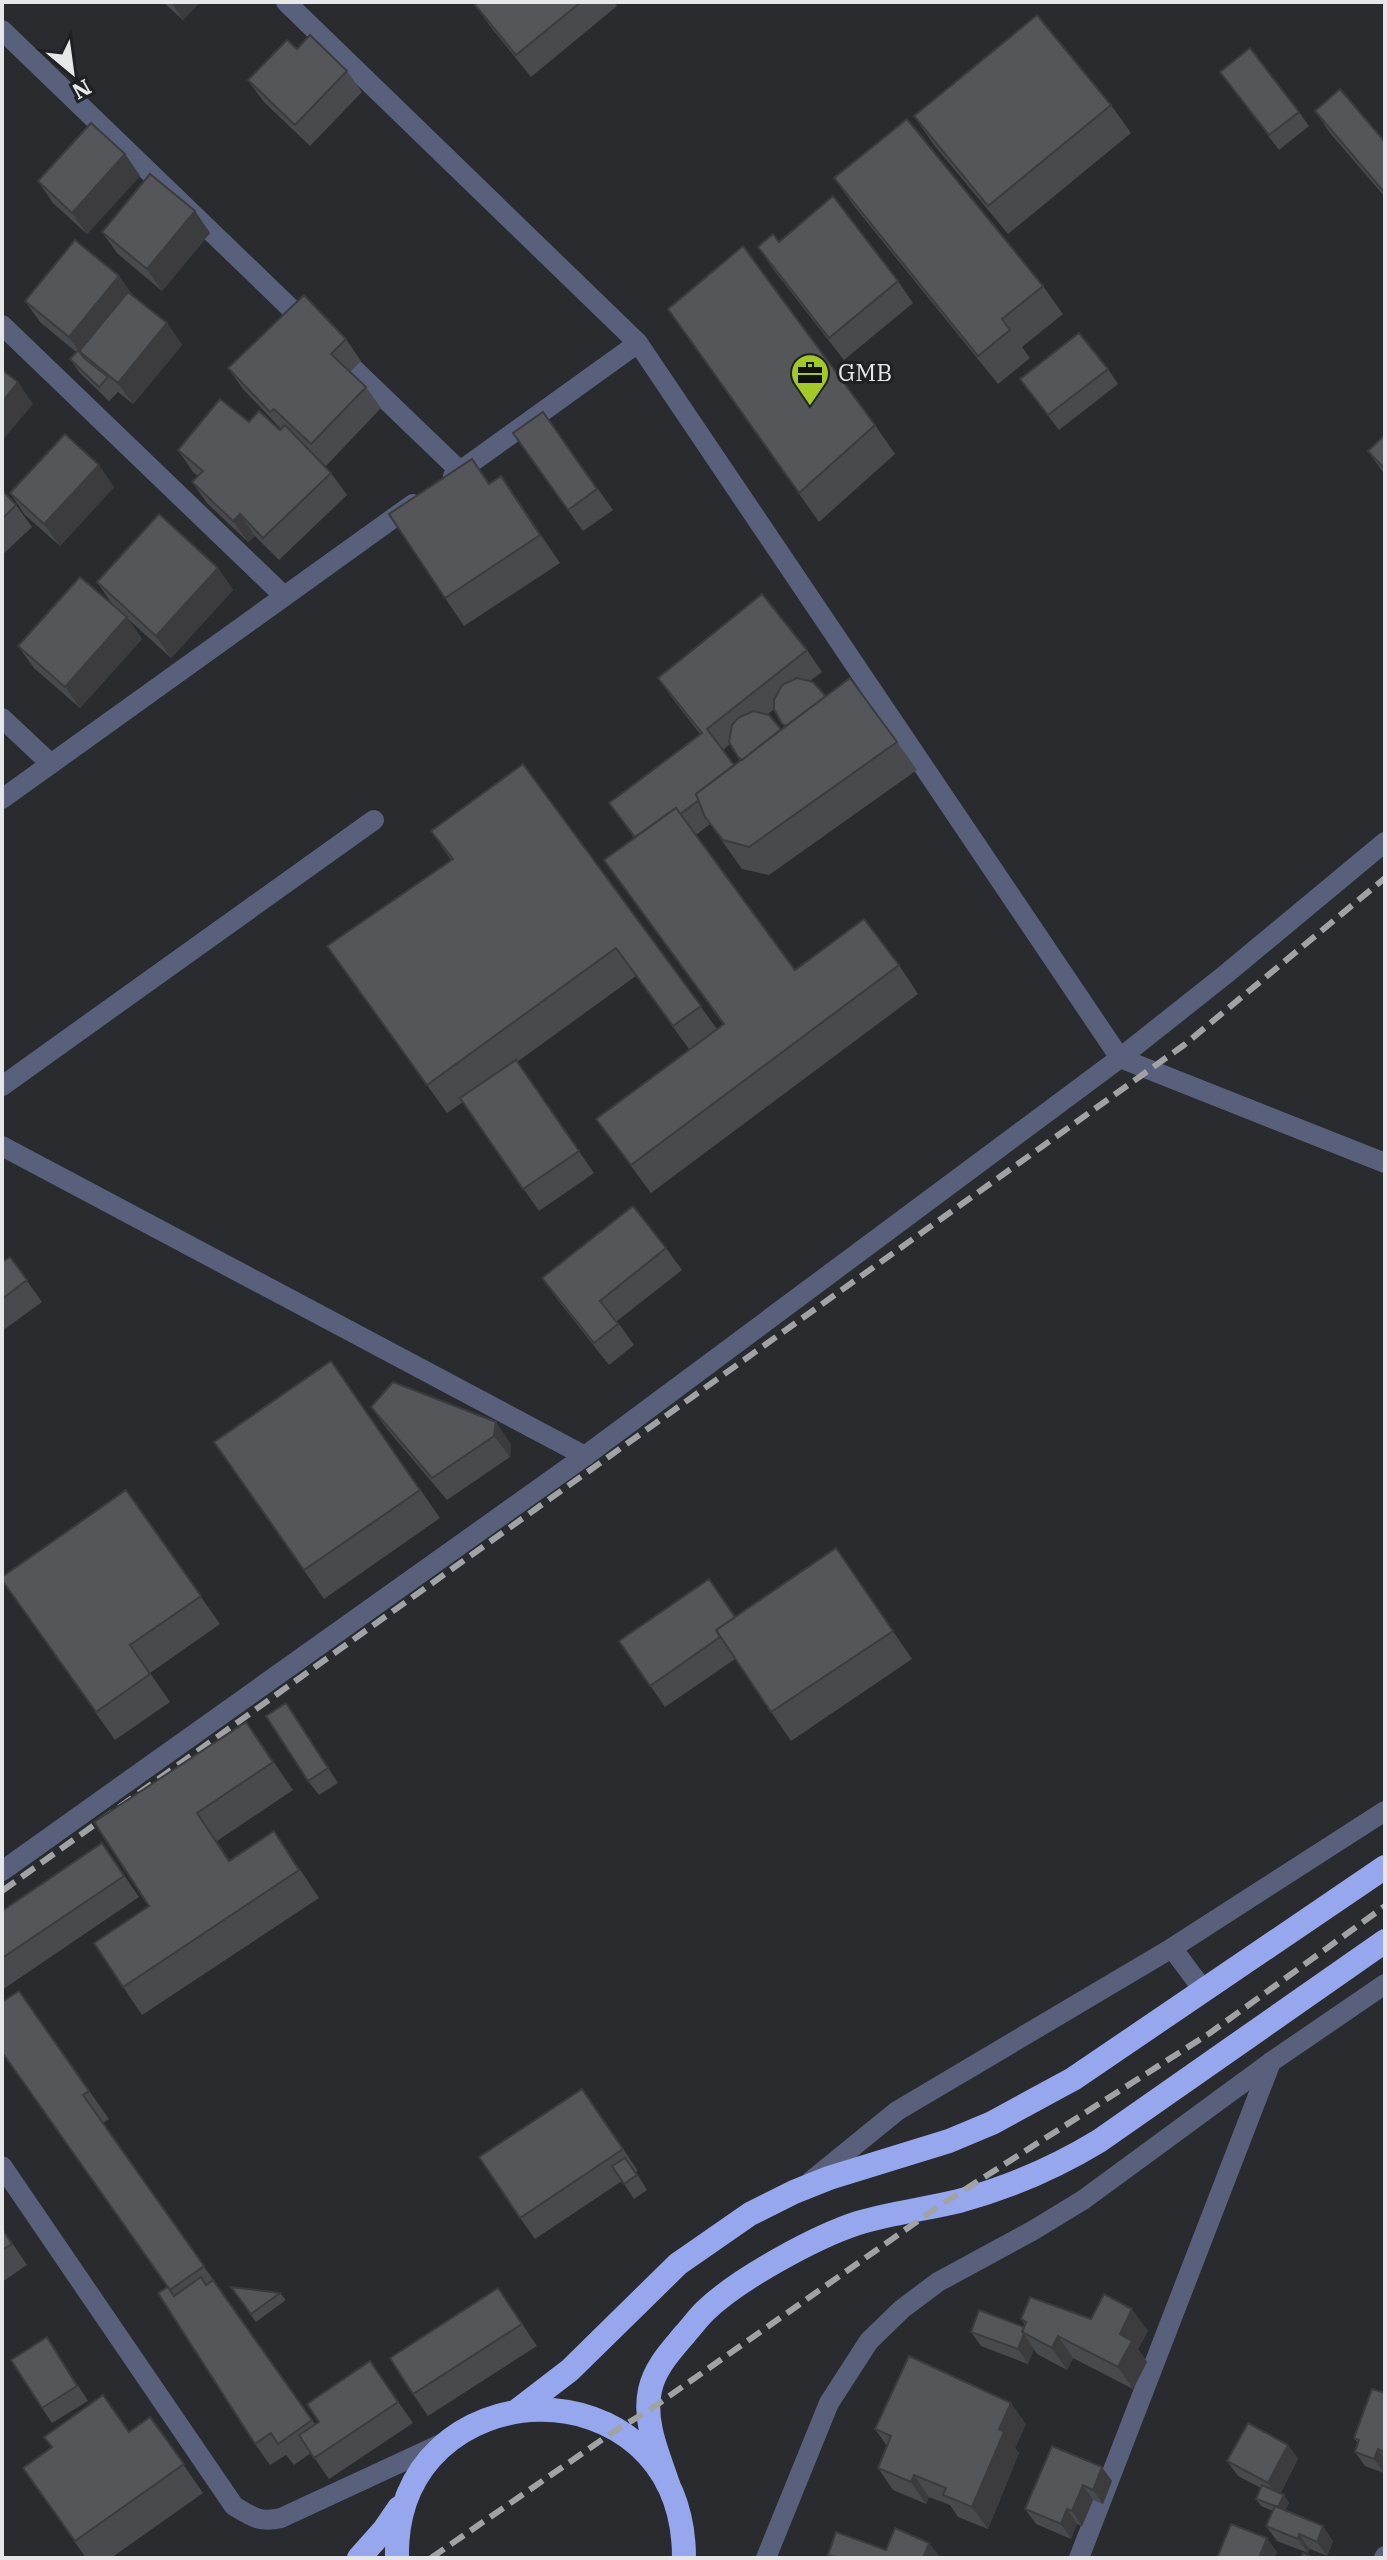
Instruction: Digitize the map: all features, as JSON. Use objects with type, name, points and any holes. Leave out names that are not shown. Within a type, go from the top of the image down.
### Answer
[{"type":"highway","points":[[518,2410],[570,2370],[678,2264],[750,2214],[802,2189],[949,2141],[992,2123],[1073,2079],[1385,1867]]},
{"type":"highway","points":[[684,2558],[682,2522],[651,2433],[648,2411],[651,2389],[661,2363],[706,2310],[775,2264],[832,2233],[885,2215],[974,2196],[1071,2158],[1385,1941]]},
{"type":"highway","points":[[359,2558],[384,2530],[428,2463],[454,2438],[484,2420],[518,2410],[571,2411],[605,2423],[645,2452],[668,2484]]},
{"type":"highway","points":[[397,2558],[399,2527],[410,2493]]},
{"type":"street","points":[[286,2],[638,343],[1120,1058],[1385,1163]]},
{"type":"street","points":[[2,30],[460,471]]},
{"type":"street","points":[[2,325],[284,596]]},
{"type":"street","points":[[2,799],[638,343]]},
{"type":"street","points":[[2,718],[51,764]]},
{"type":"street","points":[[2,1086],[374,820]]},
{"type":"street","points":[[2,1871],[585,1456],[1120,1058],[1385,842]]},
{"type":"street","points":[[2,1146],[585,1456]]},
{"type":"street","points":[[802,2189],[897,2111],[1172,1948],[1385,1811]]},
{"type":"street","points":[[1172,1948],[1204,1991]]},
{"type":"street","points":[[766,2558],[829,2403],[869,2341],[902,2309],[938,2282],[1083,2200],[1271,2062],[1385,1984]]},
{"type":"street","points":[[1079,2558],[1271,2062]]},
{"type":"street","points":[[2,2166],[234,2506],[250,2516],[266,2521],[281,2518],[454,2438]]},
{"type":"building","points":[[478,2],[581,2],[516,55],[475,5]]},
{"type":"building","points":[[1037,15],[1111,105],[988,206],[914,116]]},
{"type":"building","points":[[310,35],[347,71],[295,125],[248,80],[287,40],[297,49]]},
{"type":"building","points":[[1250,48],[1299,112],[1269,135],[1220,72]]},
{"type":"building","points":[[1340,89],[1385,142],[1385,193],[1315,111]]},
{"type":"building","points":[[907,119],[1043,286],[1002,319],[1010,330],[978,356],[834,178]]},
{"type":"building","points":[[91,123],[125,154],[72,213],[38,181]]},
{"type":"building","points":[[150,174],[195,211],[147,269],[102,232]]},
{"type":"building","points":[[833,196],[898,281],[829,338],[758,247],[773,234],[779,242]]},
{"type":"building","points":[[75,240],[119,276],[69,337],[25,301]]},
{"type":"building","points":[[743,246],[875,425],[799,493],[668,309]]},
{"type":"building","points":[[128,292],[167,323],[118,383],[79,351]]},
{"type":"building","points":[[304,295],[346,339],[331,354],[366,387],[311,444],[274,409],[270,412],[228,368]]},
{"type":"building","points":[[1079,333],[1108,369],[1048,415],[1020,379]]},
{"type":"building","points":[[92,336],[79,351],[108,377],[99,387],[70,359]]},
{"type":"building","points":[[2,370],[18,382],[2,402]]},
{"type":"building","points":[[220,399],[249,422],[259,411],[280,430],[285,425],[331,473],[263,538],[240,514],[233,521],[192,482],[203,471],[178,450]]},
{"type":"building","points":[[543,412],[597,489],[568,510],[513,433]]},
{"type":"building","points":[[65,434],[99,465],[44,524],[10,493]]},
{"type":"building","points":[[1385,435],[1385,469],[1368,451]]},
{"type":"building","points":[[472,459],[489,484],[501,476],[540,535],[445,598],[389,514]]},
{"type":"building","points":[[2,490],[16,505],[2,519]]},
{"type":"building","points":[[159,514],[218,568],[156,636],[97,582]]},
{"type":"building","points":[[80,577],[127,617],[65,687],[18,646]]},
{"type":"building","points":[[762,594],[807,650],[707,729],[734,765],[696,794],[699,800],[680,814],[676,808],[635,837],[609,803],[702,733],[658,678]]},
{"type":"building","points":[[797,678],[813,682],[825,697],[786,726],[774,709],[774,700],[782,685]]},
{"type":"building","points":[[850,678],[897,742],[749,847],[723,840],[705,817],[696,794]]},
{"type":"building","points":[[753,711],[769,715],[780,730],[742,760],[729,742],[732,725],[738,718]]},
{"type":"building","points":[[523,764],[701,1006],[673,1026],[616,948],[427,1085],[327,946],[453,859],[431,831]]},
{"type":"building","points":[[676,808],[795,970],[864,919],[899,965],[631,1165],[596,1119],[724,1024],[604,860]]},
{"type":"building","points":[[516,1060],[579,1151],[523,1189],[460,1098]]},
{"type":"building","points":[[633,1206],[666,1248],[600,1301],[618,1324],[594,1343],[542,1278]]},
{"type":"building","points":[[10,1257],[27,1280],[2,1299],[2,1262]]},
{"type":"building","points":[[331,1361],[420,1490],[304,1570],[214,1442]]},
{"type":"building","points":[[393,1382],[496,1422],[494,1436],[432,1478],[371,1407]]},
{"type":"building","points":[[126,1490],[201,1596],[130,1645],[150,1674],[96,1712],[2,1577]]},
{"type":"building","points":[[836,1548],[893,1631],[771,1712],[716,1630]]},
{"type":"building","points":[[709,1579],[735,1617],[716,1630],[720,1637],[650,1686],[619,1641]]},
{"type":"building","points":[[286,1703],[328,1768],[308,1781],[266,1716]]},
{"type":"building","points":[[246,1722],[273,1762],[197,1813],[229,1861],[274,1831],[299,1870],[123,1987],[94,1943],[149,1906],[94,1822]]},
{"type":"building","points":[[102,1843],[124,1876],[2,1958],[2,1911]]},
{"type":"building","points":[[19,1991],[89,2091],[83,2095],[204,2266],[170,2290],[2,2052],[2,2002]]},
{"type":"building","points":[[582,2089],[623,2149],[520,2218],[479,2157]]},
{"type":"building","points":[[625,2158],[637,2175],[624,2184],[612,2166]]},
{"type":"building","points":[[2,2229],[12,2244],[2,2250]]},
{"type":"building","points":[[201,2277],[206,2285],[213,2280],[312,2420],[278,2444],[271,2433],[255,2444],[158,2293],[168,2287],[174,2296]]},
{"type":"building","points":[[231,2287],[280,2293],[251,2314]]},
{"type":"building","points":[[498,2288],[522,2324],[413,2394],[390,2358]]},
{"type":"building","points":[[1104,2294],[1132,2309],[1120,2334],[1132,2341],[1118,2367],[1058,2336],[1052,2348],[1022,2332],[1026,2322],[1021,2319],[1030,2297],[1091,2319]]},
{"type":"building","points":[[979,2310],[1024,2327],[1018,2349],[971,2332]]},
{"type":"building","points":[[47,2337],[77,2386],[42,2408],[11,2360]]},
{"type":"building","points":[[909,2356],[1011,2403],[999,2429],[1004,2432],[972,2507],[943,2495],[946,2488],[914,2475],[911,2482],[878,2468],[891,2436],[875,2429]]},
{"type":"building","points":[[370,2361],[398,2402],[314,2458],[299,2435],[319,2422],[307,2404]]},
{"type":"building","points":[[1372,2389],[1385,2393],[1385,2452],[1378,2449],[1374,2459],[1355,2452],[1359,2440],[1354,2438]]},
{"type":"building","points":[[103,2395],[129,2432],[150,2417],[184,2464],[75,2541],[23,2468],[52,2447],[44,2437]]},
{"type":"building","points":[[1248,2423],[1288,2445],[1268,2483],[1227,2461]]},
{"type":"building","points":[[1052,2446],[1102,2467],[1093,2490],[1083,2485],[1072,2511],[1067,2509],[1061,2524],[1025,2509]]},
{"type":"building","points":[[1262,2485],[1284,2495],[1278,2507],[1256,2499]]},
{"type":"building","points":[[1275,2506],[1323,2526],[1317,2542],[1299,2534],[1298,2539],[1266,2526]]},
{"type":"building","points":[[1231,2524],[1267,2538],[1259,2558],[1217,2558]]},
{"type":"building","points":[[895,2528],[929,2543],[923,2558],[838,2558],[828,2555],[836,2532],[886,2550]]},
{"type":"railway","points":[[2,1891],[1184,1045],[1385,878]]},
{"type":"railway","points":[[431,2558],[648,2411],[939,2206],[1210,2033],[1385,1906]]},
{"type":"place","name":"GMB","points":[[810,407]]}]
